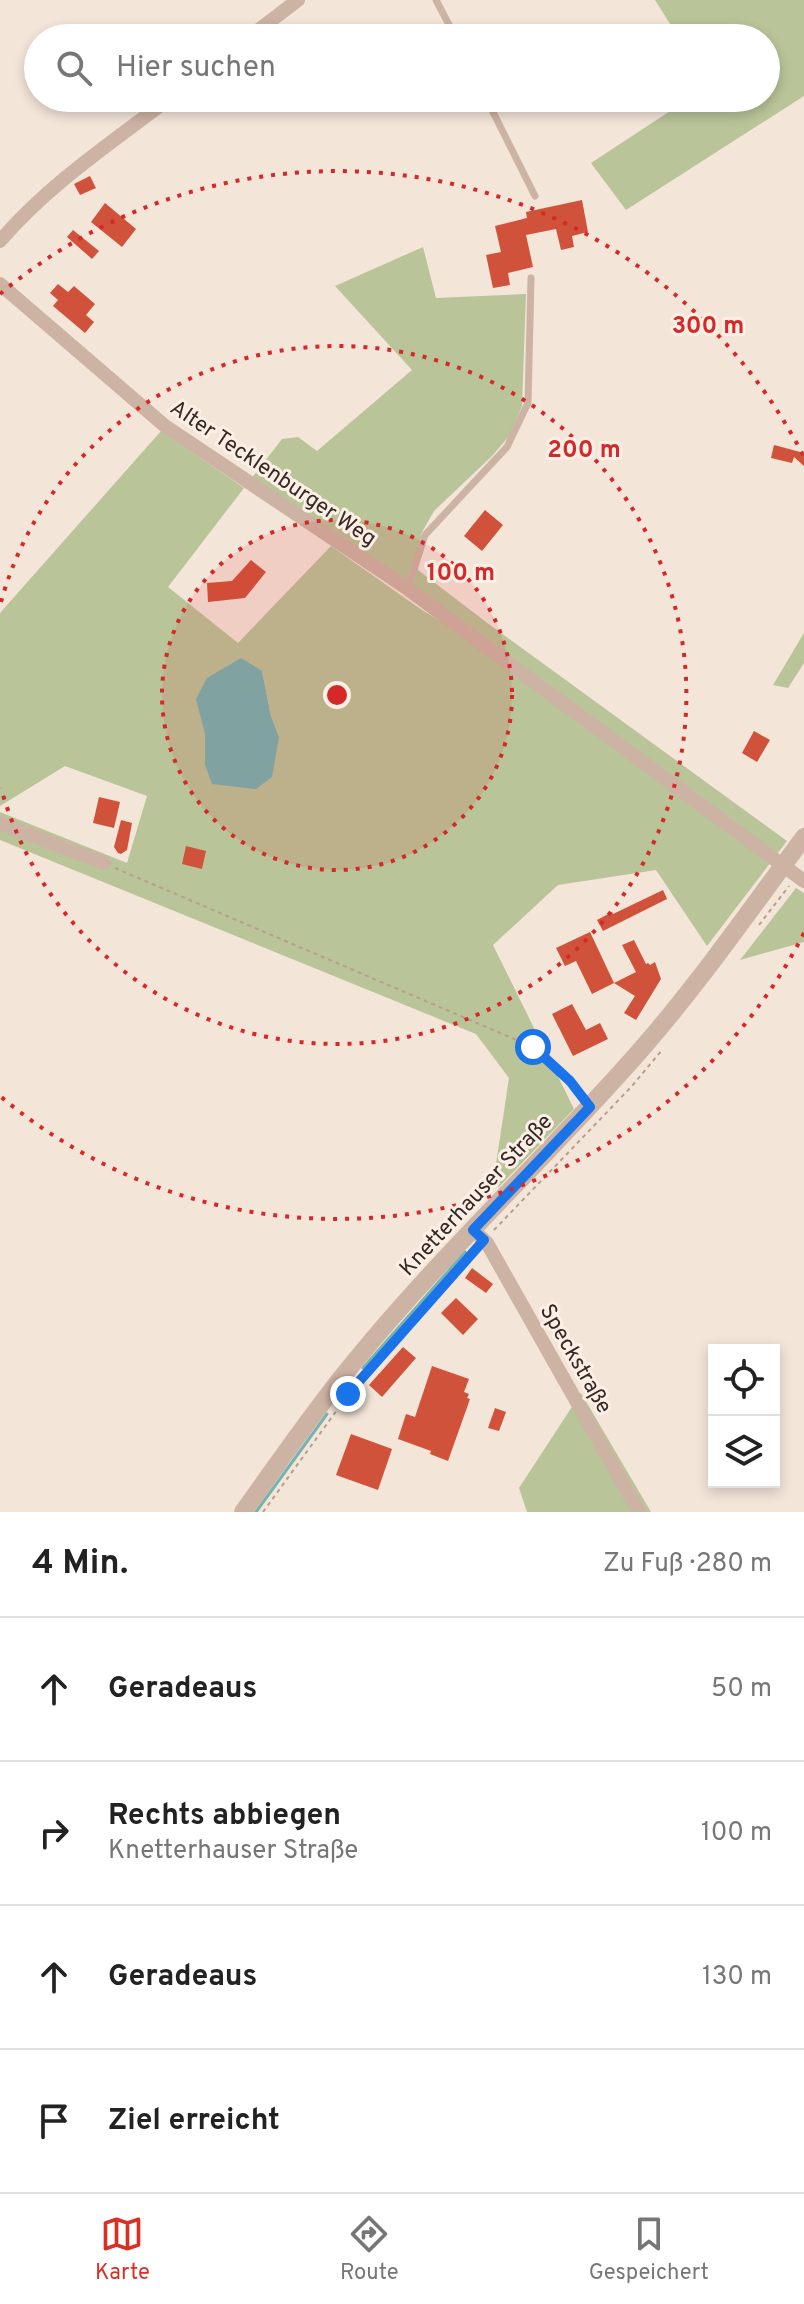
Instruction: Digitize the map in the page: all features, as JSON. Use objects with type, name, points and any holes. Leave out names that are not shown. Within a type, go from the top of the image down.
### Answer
[{"type":"street","points":[[266,24],[298,0]]},
{"type":"street","points":[[0,241],[52,188],[152,112]]},
{"type":"street","name":"Alter Tecklenburger Weg","points":[[0,284],[165,426],[408,589],[804,881]]},
{"type":"street","points":[[0,823],[104,863]]},
{"type":"street","name":"Knetterhauser Straße","points":[[243,1512],[354,1362],[479,1235],[641,1050],[698,980],[804,837]]},
{"type":"street","name":"Speckstraße","points":[[479,1235],[639,1512]]},
{"type":"lane","points":[[436,0],[449,24]]},
{"type":"lane","points":[[493,112],[535,196]]},
{"type":"lane","points":[[408,589],[425,535],[507,447],[528,403],[531,278]]},
{"type":"path","points":[[104,863],[533,1047],[570,1081],[602,1119],[479,1235],[348,1394],[263,1512]]},
{"type":"green space","points":[[655,0],[804,0],[804,96],[780,111],[780,24],[670,24]]},
{"type":"green space","points":[[669,112],[779,112],[626,210],[591,163]]},
{"type":"green space","points":[[423,247],[436,298],[526,294],[522,406],[510,435],[434,511],[421,534],[418,570],[787,841],[707,946],[656,870],[558,885],[493,945],[574,1109],[498,1188],[496,1164],[509,1078],[476,1034],[0,840],[0,812],[127,863],[147,796],[65,766],[0,806],[0,613],[161,431],[244,488],[168,587],[238,643],[331,546],[442,622],[251,479],[282,439],[298,437],[317,451],[412,370],[335,286]],"holes":[[[262,671],[271,716],[279,737],[205,765],[205,734]]]},
{"type":"green space","points":[[804,633],[804,663],[788,688],[773,685]]},
{"type":"green space","points":[[796,888],[804,893],[804,942],[740,960]]},
{"type":"green space","points":[[581,1393],[651,1512],[527,1512],[519,1488]]},
{"type":"water","points":[[241,658],[262,671],[271,716],[279,737],[272,777],[256,789],[212,784],[205,765],[205,734],[196,699],[207,678]]},
{"type":"building","points":[[90,176],[96,188],[80,195],[74,184]]},
{"type":"building","points":[[582,200],[588,232],[572,236],[574,247],[561,250],[556,229],[526,235],[533,267],[508,273],[510,285],[493,288],[486,255],[501,252],[495,226],[527,218],[526,212]]},
{"type":"building","points":[[105,203],[136,229],[122,247],[91,222]]},
{"type":"building","points":[[73,230],[99,251],[92,259],[67,237]]},
{"type":"building","points":[[58,284],[68,292],[74,286],[95,304],[86,315],[94,322],[85,333],[53,306],[58,300],[50,293]]},
{"type":"building","points":[[774,445],[804,453],[804,466],[794,457],[792,463],[771,458]]},
{"type":"building","points":[[485,510],[503,525],[482,551],[464,536]]},
{"type":"building","points":[[251,560],[266,572],[245,598],[208,602],[207,583],[232,581]]},
{"type":"building","points":[[754,731],[770,740],[757,762],[742,753]]},
{"type":"building","points":[[99,797],[120,802],[114,828],[93,823]]},
{"type":"building","points":[[121,820],[132,823],[127,850],[121,854],[114,847]]},
{"type":"building","points":[[186,846],[206,851],[202,869],[182,864]]},
{"type":"building","points":[[663,890],[667,899],[603,931],[597,920]]},
{"type":"building","points":[[590,932],[614,983],[592,994],[576,961],[565,966],[556,948]]},
{"type":"building","points":[[634,940],[646,964],[655,962],[661,979],[636,1020],[624,1013],[635,996],[614,983],[636,972],[622,945]]},
{"type":"building","points":[[572,1004],[586,1030],[600,1023],[608,1039],[573,1056],[552,1014]]},
{"type":"building","points":[[472,1268],[493,1284],[486,1293],[465,1278]]},
{"type":"building","points":[[456,1298],[478,1319],[463,1335],[441,1313]]},
{"type":"building","points":[[403,1347],[416,1358],[382,1397],[369,1385]]},
{"type":"building","points":[[432,1366],[469,1379],[464,1392],[469,1394],[467,1398],[470,1399],[448,1461],[398,1439],[406,1414],[415,1417]]},
{"type":"building","points":[[495,1408],[506,1412],[499,1431],[488,1428]]},
{"type":"building","points":[[351,1434],[392,1449],[378,1490],[336,1475]]},
{"type":"waterway","points":[[363,1368],[465,1252]]},
{"type":"waterway","points":[[256,1512],[327,1414]]},
{"type":"route","points":[[348,1394],[484,1240],[473,1230],[590,1107],[570,1081],[533,1047]]}]
